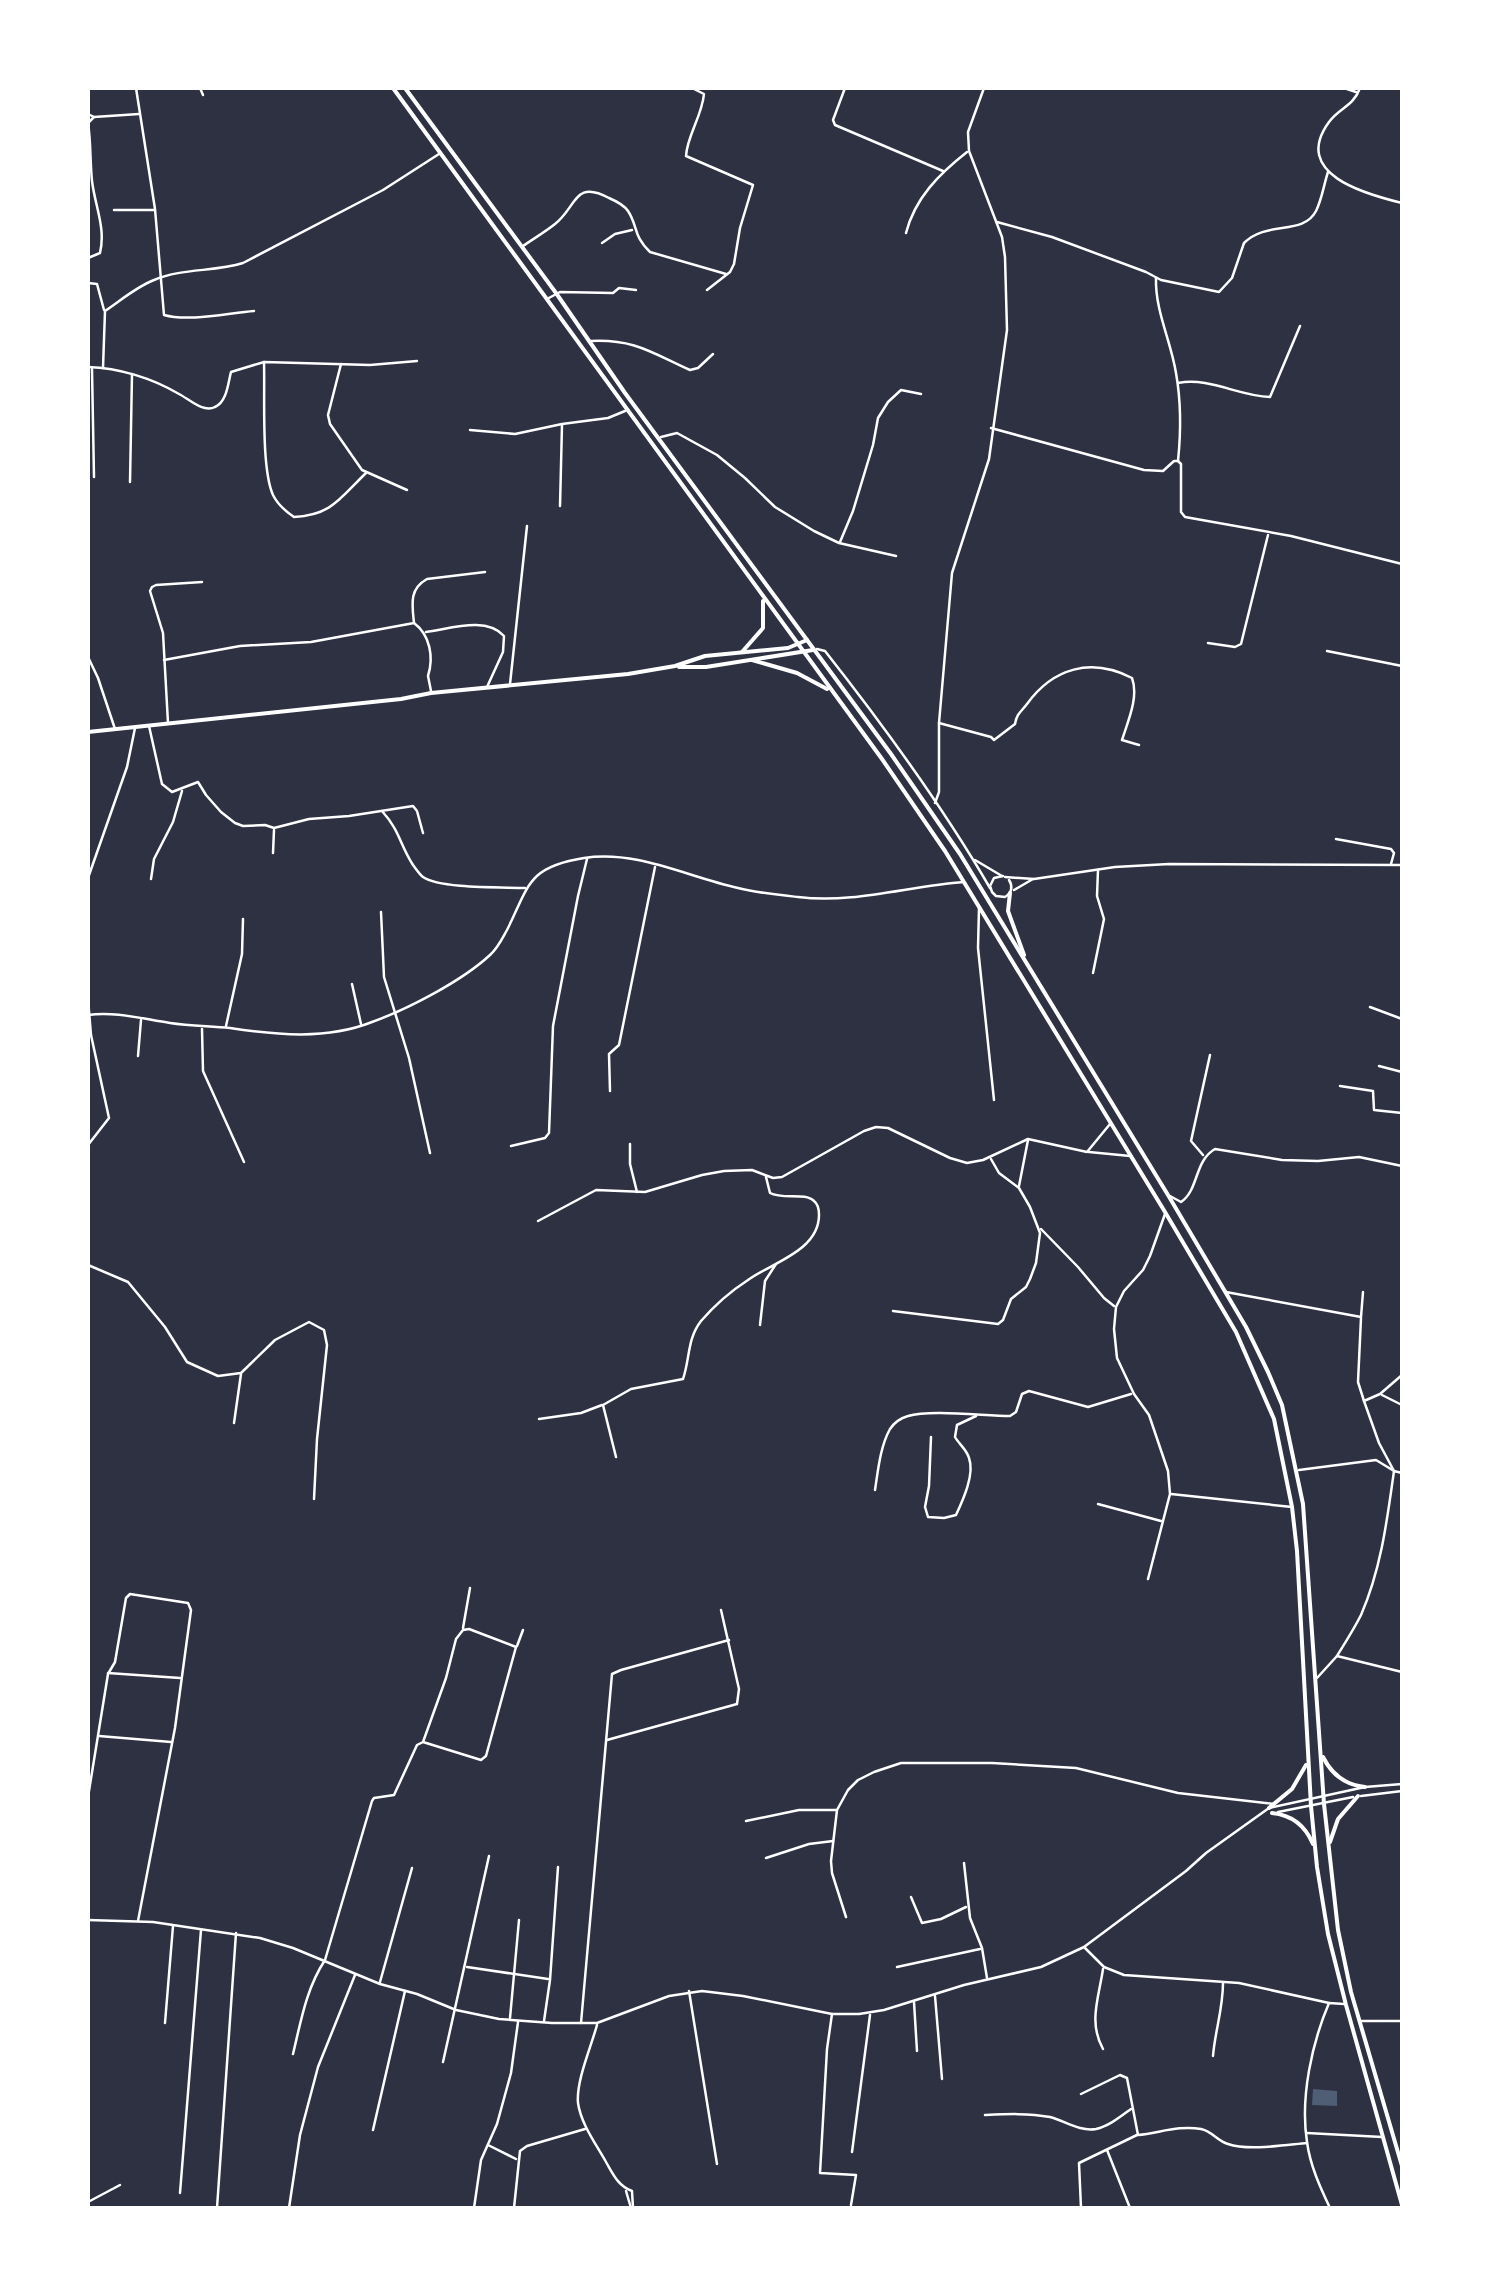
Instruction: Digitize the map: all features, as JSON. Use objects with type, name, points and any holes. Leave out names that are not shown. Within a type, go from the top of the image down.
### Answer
[{"type":"main road","points":[[393,88],[882,760],[964,882],[1166,1212],[1257,1376],[1274,1419],[1292,1507],[1310,1798],[1328,1934],[1402,2205]]},
{"type":"main road","points":[[406,88],[942,828],[1246,1327],[1282,1406],[1297,1470],[1308,1551],[1324,1804],[1338,1930],[1351,1992],[1402,2166]]},
{"type":"main road","points":[[590,360],[598,355]]},
{"type":"main road","points":[[742,652],[763,628],[762,596]]},
{"type":"main road","points":[[674,666],[705,656],[775,650],[807,640]]},
{"type":"main road","points":[[88,732],[674,666],[706,668],[814,650]]},
{"type":"main road","points":[[752,660],[797,673],[830,691]]},
{"type":"main road","points":[[1010,893],[1008,911],[1028,964]]},
{"type":"main road","points":[[1321,1748],[1327,1766],[1340,1779],[1366,1787]]},
{"type":"main road","points":[[1308,1760],[1296,1783],[1270,1810],[1298,1822],[1315,1850]]},
{"type":"main road","points":[[1328,1852],[1338,1819],[1358,1796]]},
{"type":"street","points":[[136,88],[156,210],[162,306],[167,316],[254,311]]},
{"type":"street","points":[[200,88],[204,95]]},
{"type":"street","points":[[692,88],[704,94],[704,99],[686,156],[753,185],[734,264],[707,290]]},
{"type":"street","points":[[845,88],[834,114],[835,125],[943,170]]},
{"type":"street","points":[[935,804],[939,792],[934,781],[952,573],[985,472],[1007,330],[1005,257],[998,222],[968,151],[970,122],[984,88]]},
{"type":"street","points":[[1344,88],[1359,90],[1352,102],[1329,121],[1317,152],[1328,172],[1354,187],[1402,204]]},
{"type":"street","points":[[88,114],[140,114]]},
{"type":"street","points":[[88,258],[100,254],[103,240],[89,164],[88,123],[94,116]]},
{"type":"street","points":[[906,233],[916,208],[943,170],[968,151]]},
{"type":"street","points":[[105,311],[141,286],[163,277],[243,263],[383,190],[439,154]]},
{"type":"street","points":[[998,222],[1052,237],[1170,282],[1219,292],[1232,278],[1248,238],[1263,230],[1301,225],[1312,216],[1328,172]]},
{"type":"street","points":[[522,247],[558,222],[585,191],[605,195],[626,208],[642,244],[656,255],[726,274]]},
{"type":"street","points":[[114,210],[156,210]]},
{"type":"street","points":[[602,242],[634,230]]},
{"type":"street","points":[[1156,277],[1156,295],[1176,370],[1181,512],[1185,517],[1291,536],[1402,564]]},
{"type":"street","points":[[88,283],[97,284],[105,311],[103,368]]},
{"type":"street","points":[[547,299],[556,293],[612,294],[618,288],[636,290]]},
{"type":"street","points":[[1177,383],[1201,381],[1270,397],[1300,326]]},
{"type":"street","points":[[590,341],[633,344],[690,370],[698,368],[712,354]]},
{"type":"street","points":[[94,477],[90,367],[132,374],[207,408],[223,402],[232,372],[264,362],[417,361]]},
{"type":"street","points":[[264,362],[268,479],[282,508],[294,517],[316,516],[332,508],[366,473]]},
{"type":"street","points":[[342,363],[328,415],[330,424],[366,473],[407,490]]},
{"type":"street","points":[[130,482],[132,374]]},
{"type":"street","points":[[839,543],[882,410],[901,390],[921,394]]},
{"type":"street","points":[[470,430],[514,434],[608,418],[626,410]]},
{"type":"street","points":[[560,506],[562,424]]},
{"type":"street","points":[[991,428],[1144,470],[1163,471],[1178,461]]},
{"type":"street","points":[[660,438],[678,433],[717,455],[775,507],[839,543],[896,556]]},
{"type":"street","points":[[510,686],[527,526]]},
{"type":"street","points":[[1208,643],[1235,647],[1241,644],[1269,533]]},
{"type":"street","points":[[431,693],[426,632],[414,622],[414,590],[427,579],[485,572]]},
{"type":"street","points":[[168,724],[163,633],[151,597],[152,588],[202,582]]},
{"type":"street","points":[[164,660],[240,646],[312,642],[414,622]]},
{"type":"street","points":[[426,632],[480,625],[496,628],[504,636],[503,652],[486,688]]},
{"type":"street","points":[[814,650],[826,651],[974,859],[994,894],[999,898],[1034,879]]},
{"type":"street","points":[[1327,652],[1402,666]]},
{"type":"street","points":[[88,657],[116,729]]},
{"type":"street","points":[[939,723],[994,740],[1015,724],[1016,715],[1046,682],[1060,674],[1093,667],[1132,678],[1134,698],[1122,740],[1138,745]]},
{"type":"street","points":[[148,724],[162,784],[172,792],[198,782],[217,808],[235,823],[274,828],[309,819],[413,806],[423,833]]},
{"type":"street","points":[[88,878],[127,767],[135,727]]},
{"type":"street","points":[[923,786],[934,781]]},
{"type":"street","points":[[151,879],[154,859],[173,822],[182,789]]},
{"type":"street","points":[[381,810],[396,826],[410,859],[430,881],[526,888]]},
{"type":"street","points":[[272,853],[274,828]]},
{"type":"street","points":[[1336,839],[1391,849],[1394,853],[1390,865]]},
{"type":"street","points":[[88,1014],[266,1034],[304,1034],[362,1026],[457,978],[494,952],[526,888],[544,870],[587,858],[655,864],[739,888],[802,898],[866,896],[964,882]]},
{"type":"street","points":[[510,1146],[549,1134],[553,1026],[587,858]]},
{"type":"street","points":[[974,859],[1012,884],[1010,893]]},
{"type":"street","points":[[610,1091],[609,1054],[620,1045],[655,864]]},
{"type":"street","points":[[990,888],[994,878],[1034,879],[1168,864],[1402,865]]},
{"type":"street","points":[[1093,973],[1104,919],[1098,896],[1098,869]]},
{"type":"street","points":[[980,907],[978,948],[994,1100]]},
{"type":"street","points":[[381,912],[384,977],[409,1058],[430,1153]]},
{"type":"street","points":[[226,1028],[242,954],[242,919]]},
{"type":"street","points":[[352,984],[362,1026]]},
{"type":"street","points":[[88,999],[93,1046],[109,1118],[88,1145]]},
{"type":"street","points":[[1370,1007],[1402,1019]]},
{"type":"street","points":[[138,1056],[141,1018]]},
{"type":"street","points":[[202,1027],[203,1071],[244,1162]]},
{"type":"street","points":[[1204,1156],[1192,1142],[1210,1055]]},
{"type":"street","points":[[1379,1066],[1402,1072]]},
{"type":"street","points":[[1340,1086],[1373,1091],[1374,1110],[1402,1113]]},
{"type":"street","points":[[1087,1152],[1111,1123]]},
{"type":"street","points":[[538,1221],[596,1190],[638,1193],[712,1173],[752,1170],[773,1178],[782,1177],[876,1127],[888,1128],[967,1163],[1028,1139],[1087,1152],[1132,1156]]},
{"type":"street","points":[[1018,1188],[1028,1139]]},
{"type":"street","points":[[630,1144],[630,1164],[638,1193]]},
{"type":"street","points":[[1168,1195],[1180,1202],[1188,1197],[1204,1156],[1215,1149],[1296,1160],[1359,1157],[1402,1166]]},
{"type":"street","points":[[990,1157],[998,1173],[1018,1188],[1038,1226],[1116,1307]]},
{"type":"street","points":[[539,1418],[581,1413],[631,1389],[683,1379],[694,1330],[746,1281],[801,1248],[819,1221],[820,1212],[812,1198],[777,1197],[770,1193],[766,1176]]},
{"type":"street","points":[[1148,1579],[1170,1494],[1168,1471],[1149,1415],[1117,1358],[1114,1329],[1116,1307],[1143,1270],[1166,1212]]},
{"type":"street","points":[[893,1311],[1001,1323],[1007,1304],[1026,1288],[1034,1272],[1040,1240],[1038,1226]]},
{"type":"street","points":[[760,1325],[765,1281],[777,1263]]},
{"type":"street","points":[[88,1264],[128,1282],[166,1327],[187,1362],[218,1376],[241,1373],[275,1340],[309,1322],[324,1330],[327,1345],[314,1500]]},
{"type":"street","points":[[1225,1292],[1361,1316]]},
{"type":"street","points":[[1316,1678],[1337,1656],[1359,1619],[1378,1568],[1394,1471],[1378,1442],[1358,1382],[1362,1292]]},
{"type":"street","points":[[234,1423],[241,1373]]},
{"type":"street","points":[[1364,1401],[1380,1394],[1402,1375]]},
{"type":"street","points":[[875,1490],[882,1451],[893,1424],[912,1414],[1014,1414],[1022,1394],[1029,1391],[1088,1408],[1134,1394]]},
{"type":"street","points":[[1380,1394],[1402,1405]]},
{"type":"street","points":[[603,1404],[616,1457]]},
{"type":"street","points":[[931,1438],[925,1507],[928,1517],[944,1518],[956,1515],[970,1470],[970,1459],[955,1437],[956,1425],[977,1415]]},
{"type":"street","points":[[1297,1470],[1376,1460],[1402,1473]]},
{"type":"street","points":[[1170,1494],[1292,1507]]},
{"type":"street","points":[[1098,1504],[1163,1522]]},
{"type":"street","points":[[424,1742],[456,1640],[463,1630],[470,1588]]},
{"type":"street","points":[[88,1797],[108,1673],[116,1662],[124,1604],[130,1594],[184,1602],[190,1606],[182,1678],[138,1921]]},
{"type":"street","points":[[605,1740],[737,1704],[739,1689],[721,1610]]},
{"type":"street","points":[[463,1630],[470,1629],[516,1647]]},
{"type":"street","points":[[293,2054],[312,1982],[325,1960],[372,1801],[394,1795],[416,1745],[424,1742],[481,1760],[486,1756],[523,1630]]},
{"type":"street","points":[[580,2024],[612,1674],[728,1640]]},
{"type":"street","points":[[1337,1656],[1402,1672]]},
{"type":"street","points":[[108,1673],[182,1678]]},
{"type":"street","points":[[97,1736],[172,1742]]},
{"type":"street","points":[[846,1917],[832,1873],[837,1810],[858,1780],[901,1764],[1076,1768],[1148,1788],[1276,1804]]},
{"type":"street","points":[[88,1920],[201,1928],[276,1942],[456,2010],[510,2020],[597,2024],[689,1992],[743,1996],[832,2014],[870,2013],[1041,1967],[1084,1947],[1252,1818],[1270,1810],[1324,1795],[1402,1784]]},
{"type":"street","points":[[1270,1810],[1402,1792]]},
{"type":"street","points":[[746,1821],[799,1810],[837,1810]]},
{"type":"street","points":[[766,1858],[834,1840]]},
{"type":"street","points":[[443,2062],[489,1856]]},
{"type":"street","points":[[964,1862],[968,1906],[982,1948],[987,1980]]},
{"type":"street","points":[[544,2023],[558,1866]]},
{"type":"street","points":[[380,1984],[412,1868]]},
{"type":"street","points":[[911,1898],[922,1923],[968,1906]]},
{"type":"street","points":[[510,2020],[520,1920]]},
{"type":"street","points":[[165,2023],[173,1925]]},
{"type":"street","points":[[180,2193],[201,1928]]},
{"type":"street","points":[[217,2208],[236,1933]]},
{"type":"street","points":[[1084,1947],[1104,1968],[1124,1975],[1257,1986],[1346,2004]]},
{"type":"street","points":[[897,1966],[982,1948]]},
{"type":"street","points":[[466,1967],[550,1980]]},
{"type":"street","points":[[1102,2049],[1094,2017],[1104,1968]]},
{"type":"street","points":[[288,2208],[308,2103],[326,2046],[356,1974]]},
{"type":"street","points":[[1214,2056],[1223,1982]]},
{"type":"street","points":[[372,2130],[404,1991]]},
{"type":"street","points":[[689,1992],[717,2164]]},
{"type":"street","points":[[935,1994],[942,2078]]},
{"type":"street","points":[[914,2002],[917,2051]]},
{"type":"street","points":[[1329,2003],[1314,2048],[1306,2133],[1315,2176],[1330,2208]]},
{"type":"street","points":[[852,2152],[870,2013]]},
{"type":"street","points":[[832,2014],[820,2173],[856,2175],[851,2205]]},
{"type":"street","points":[[474,2208],[481,2160],[497,2124],[511,2073],[518,2020]]},
{"type":"street","points":[[1360,2021],[1402,2021]]},
{"type":"street","points":[[597,2024],[578,2093],[579,2108],[614,2175],[625,2189],[632,2191],[632,2208]]},
{"type":"street","points":[[1080,2094],[1124,2075],[1128,2078],[1138,2134]]},
{"type":"street","points":[[986,2116],[1042,2116],[1092,2130],[1132,2108]]},
{"type":"street","points":[[514,2208],[520,2151],[587,2128]]},
{"type":"street","points":[[1081,2208],[1079,2163],[1138,2134],[1192,2128],[1206,2130],[1227,2144],[1307,2143]]},
{"type":"street","points":[[1306,2133],[1382,2137]]},
{"type":"street","points":[[486,2145],[518,2160]]},
{"type":"street","points":[[1107,2150],[1130,2208]]},
{"type":"street","points":[[88,2202],[120,2185]]},
{"type":"water","points":[[1313,2089],[1337,2091],[1337,2106],[1312,2105]]}]
